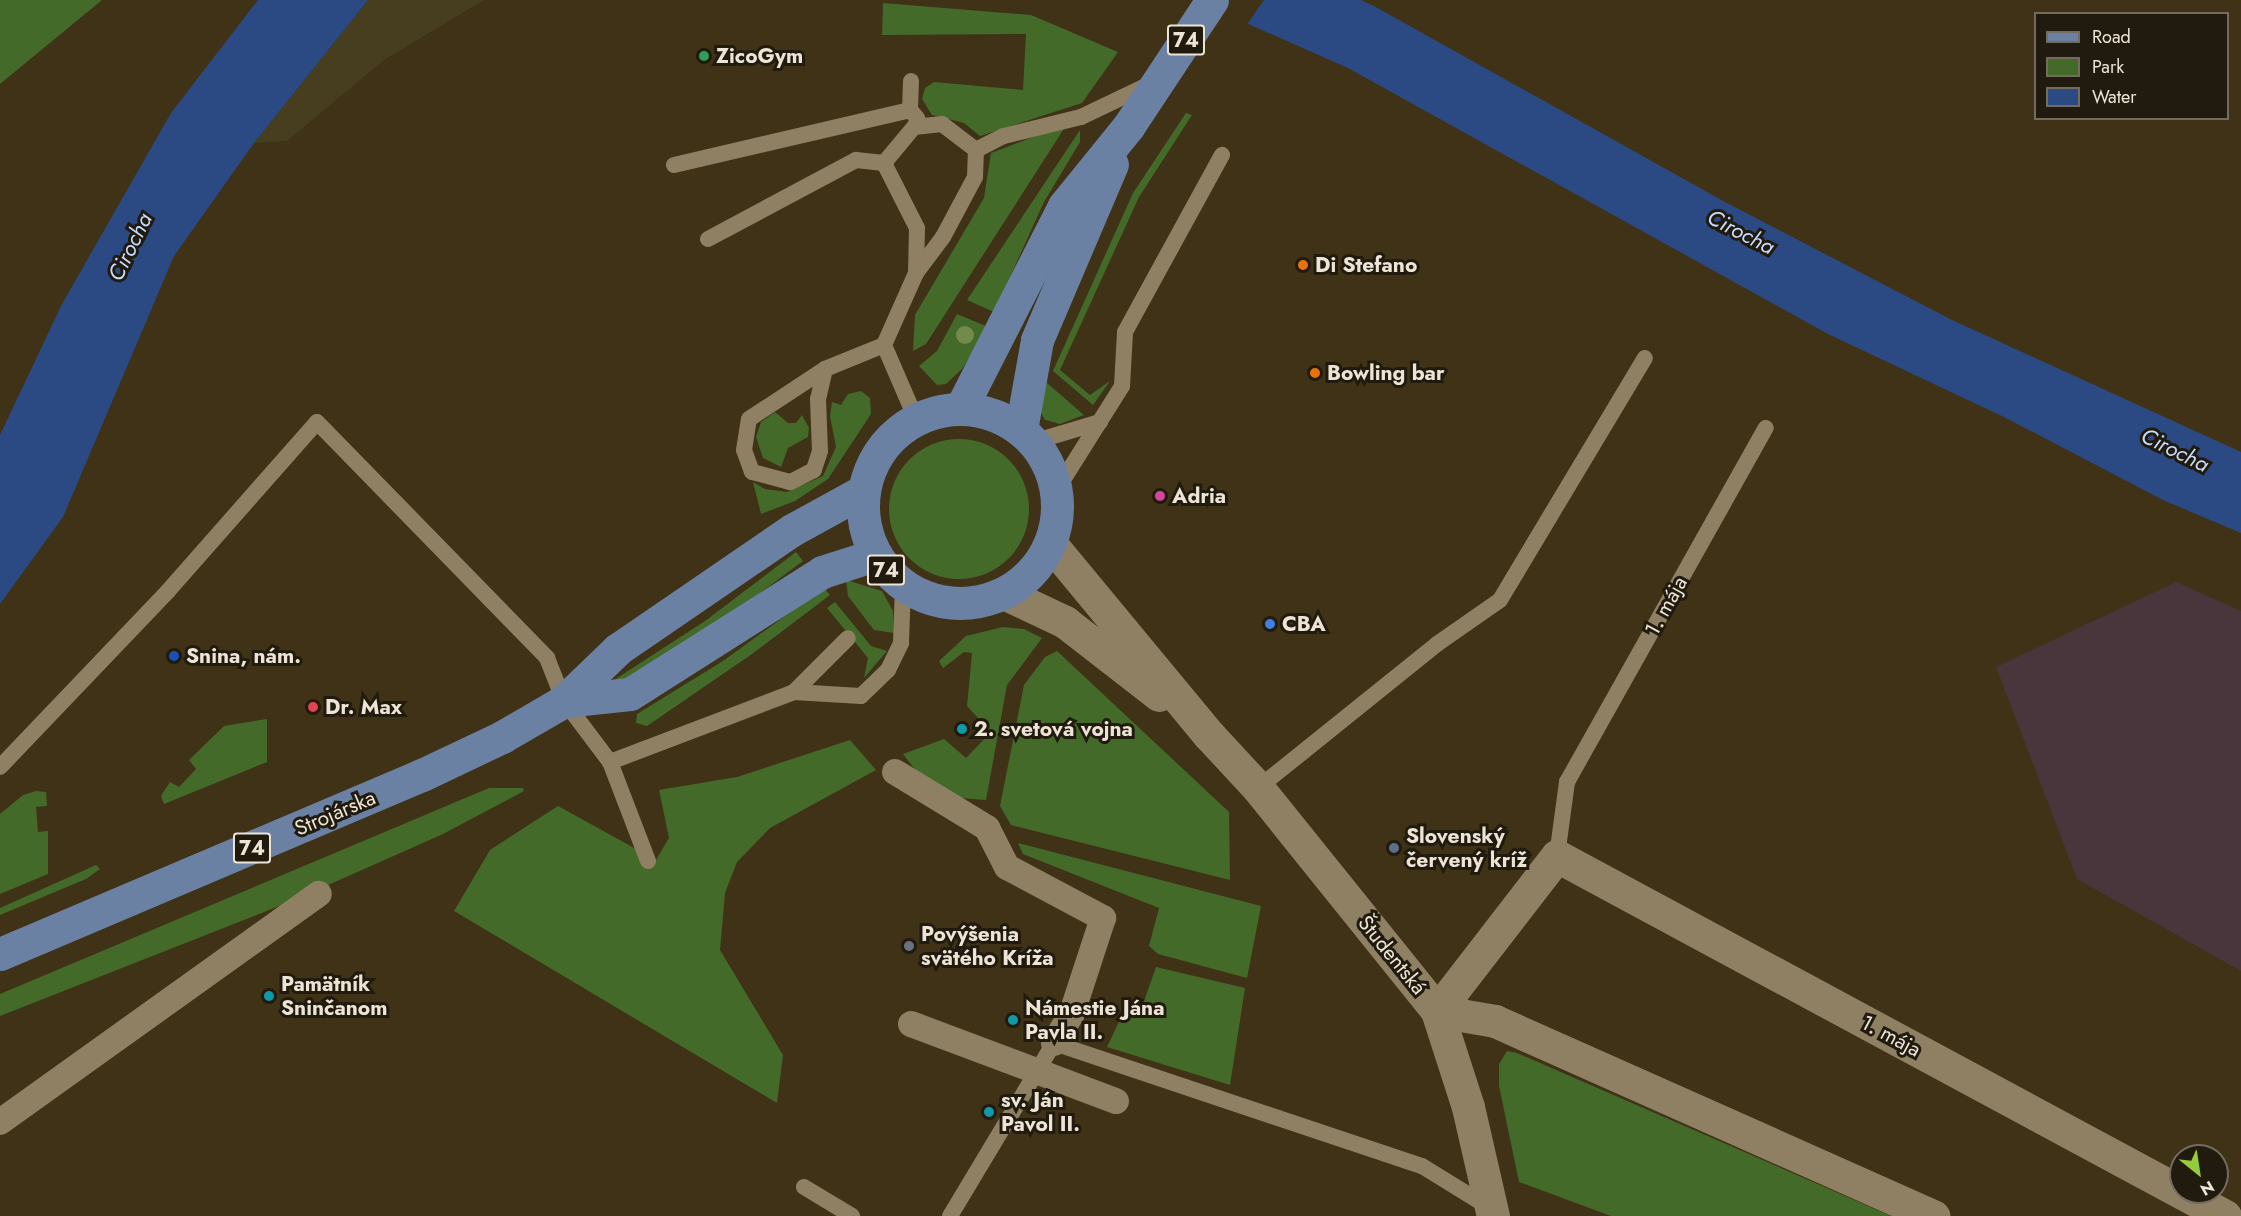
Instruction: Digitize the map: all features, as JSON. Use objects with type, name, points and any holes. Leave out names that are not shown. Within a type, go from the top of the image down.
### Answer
[{"type":"main road","name":"74","points":[[961,408],[1064,206],[1128,127],[1212,0]]},
{"type":"main road","name":"74","points":[[1027,436],[1037,340],[1128,127]]},
{"type":"main road","name":"74","points":[[961,408],[993,414],[1027,436],[1044,457],[1056,491],[1055,526],[1050,543],[1031,572],[1004,593],[964,604],[922,597],[903,586],[875,555],[866,535],[863,491],[869,468],[881,449],[916,419],[938,411],[961,408]]},
{"type":"main road","name":"74","points":[[564,701],[618,649],[792,530],[863,491]]},
{"type":"main road","name":"74","points":[[564,701],[630,694],[822,572],[875,555]]},
{"type":"main road","name":"Strojárska","points":[[0,954],[422,775],[564,701]]},
{"type":"street","points":[[1050,543],[1209,735]]},
{"type":"street","points":[[1004,593],[1065,622],[1209,735]]},
{"type":"street","name":"Študentská","points":[[1209,735],[1258,788],[1437,1011],[1499,1214]]},
{"type":"street","points":[[895,772],[987,828],[1007,867],[1103,918],[1072,1013],[1054,1043]]},
{"type":"street","points":[[1557,856],[1437,1011],[1495,1021],[1934,1216]]},
{"type":"street","name":"1. mája","points":[[1557,856],[2224,1216]]},
{"type":"street","points":[[0,1122],[319,894]]},
{"type":"street","points":[[911,1024],[1116,1101]]},
{"type":"lane","points":[[976,150],[1004,136],[1081,117],[1159,80]]},
{"type":"lane","points":[[911,81],[910,110],[923,126]]},
{"type":"lane","points":[[674,165],[910,110]]},
{"type":"lane","points":[[884,163],[914,127],[942,124],[976,150]]},
{"type":"lane","points":[[825,369],[818,399],[820,451],[814,470],[790,482],[752,472],[744,450],[749,419],[825,369],[884,345],[916,273],[962,204],[975,177],[976,150]]},
{"type":"lane","points":[[1056,491],[1122,386],[1125,332],[1222,155]]},
{"type":"lane","points":[[708,239],[856,160],[884,163]]},
{"type":"lane","points":[[884,163],[917,228],[916,273]]},
{"type":"lane","points":[[884,345],[916,419]]},
{"type":"lane","points":[[1258,788],[1437,644],[1500,600],[1645,358]]},
{"type":"lane","points":[[0,767],[168,591],[317,422],[548,658],[564,701],[610,762],[648,861]]},
{"type":"lane","points":[[1027,436],[1100,422]]},
{"type":"lane","name":"1. mája","points":[[1557,856],[1567,782],[1766,428]]},
{"type":"lane","points":[[794,692],[861,696],[888,670],[902,643],[903,586]]},
{"type":"lane","points":[[610,762],[794,692],[848,638]]},
{"type":"lane","points":[[950,1216],[1054,1043],[1422,1166],[1499,1214]]},
{"type":"lane","points":[[804,1187],[852,1216]]},
{"type":"shaded area","points":[[2176,582],[2241,611],[2241,971],[2077,879],[1996,667]]},
{"type":"green space","points":[[0,0],[102,0],[0,84]]},
{"type":"green space","points":[[883,3],[1031,15],[1118,52],[1082,103],[980,136],[964,123],[932,115],[922,99],[925,88],[934,82],[1023,90],[1026,34],[882,35]]},
{"type":"green space","points":[[1186,113],[1192,115],[1139,197],[1060,370],[1090,395],[1110,381],[1093,405],[1053,371],[1133,193]]},
{"type":"green space","points":[[1067,124],[926,344],[913,351],[915,315],[984,198],[991,153]]},
{"type":"green space","points":[[1080,130],[1080,142],[1044,202],[994,312],[967,300]]},
{"type":"green space","points":[[957,314],[988,327],[962,369],[946,384],[937,385],[919,366],[937,351]]},
{"type":"green space","points":[[1040,377],[1084,415],[1060,424],[1045,420],[1038,407]]},
{"type":"green space","points":[[861,391],[870,398],[871,414],[828,479],[795,501],[761,514],[753,482],[765,489],[787,492],[823,476],[836,447],[830,416],[832,402],[841,405],[848,394]]},
{"type":"green space","points":[[775,412],[788,423],[796,423],[802,415],[809,428],[808,437],[788,448],[781,467],[763,458],[756,437],[761,422]]},
{"type":"green space","points":[[959,439],[986,444],[1009,459],[1024,482],[1029,509],[1024,536],[1009,559],[986,574],[959,579],[932,574],[909,559],[894,536],[889,509],[894,482],[909,459],[932,444]]},
{"type":"green space","points":[[796,552],[803,561],[741,607],[620,685],[611,682],[705,621]]},
{"type":"green space","points":[[846,580],[882,591],[893,611],[894,633],[874,630],[848,596]]},
{"type":"green space","points":[[824,588],[830,595],[752,654],[647,726],[636,723],[637,714],[723,661]]},
{"type":"green space","points":[[835,602],[871,646],[887,651],[864,678],[868,658],[827,608]]},
{"type":"green space","points":[[1003,627],[1024,629],[1042,638],[1007,685],[986,800],[960,798],[924,781],[903,754],[944,739],[966,758],[991,732],[967,706],[972,653],[964,652],[943,668],[939,661],[966,636]]},
{"type":"green space","points":[[1057,651],[1229,812],[1230,880],[1011,825],[1000,806],[1024,685],[1045,657]]},
{"type":"green space","points":[[267,719],[267,762],[164,804],[161,796],[170,782],[179,787],[196,769],[189,760],[224,726]]},
{"type":"green space","points":[[850,740],[876,770],[770,828],[737,862],[725,893],[720,950],[783,1055],[777,1103],[454,911],[490,850],[558,806],[656,860],[669,838],[659,790],[737,777]]},
{"type":"green space","points":[[489,788],[523,788],[524,791],[443,834],[292,901],[0,1016],[0,994]]},
{"type":"green space","points":[[36,791],[46,792],[47,806],[36,807],[38,832],[48,831],[48,874],[0,894],[0,814],[23,795]]},
{"type":"green space","points":[[1018,843],[1261,906],[1247,978],[1158,954],[1149,946],[1159,908],[1023,854]]},
{"type":"green space","points":[[96,865],[100,869],[86,879],[0,915],[0,908]]},
{"type":"green space","points":[[1156,967],[1245,988],[1230,1085],[1107,1047],[1126,1007],[1141,1010]]},
{"type":"green space","points":[[1507,1051],[1517,1053],[1891,1216],[1611,1216],[1519,1182],[1499,1086],[1499,1064]]},
{"type":"sand","points":[[368,0],[484,0],[384,60],[287,141],[254,143]]},
{"type":"water","name":"Cirocha","points":[[258,0],[368,0],[254,143],[174,256],[63,517],[0,604],[0,435],[62,304],[171,113]]},
{"type":"water","name":"Cirocha","points":[[1194,0],[1361,0],[1374,6],[1725,202],[1952,320],[2241,452],[2241,533],[2163,500],[2004,417],[1828,334],[1348,68]]},
{"type":"pier","points":[[1191,0],[1264,0],[1246,26]]},
{"type":"place","name":"ZicoGym","points":[[704,56]]},
{"type":"place","name":"Di Stefano","points":[[1303,265]]},
{"type":"place","name":"Bowling bar","points":[[1315,373]]},
{"type":"place","name":"Adria","points":[[1160,496]]},
{"type":"place","name":"CBA","points":[[1270,624]]},
{"type":"place","name":"Snina, nám.","points":[[174,656]]},
{"type":"place","name":"Dr. Max","points":[[313,707]]},
{"type":"place","name":"2. svetová vojna","points":[[962,729]]},
{"type":"place","name":"Slovenský červený kríž","points":[[1394,848]]},
{"type":"place","name":"Povýšenia svätého Kríža","points":[[909,946]]},
{"type":"place","name":"Pamätník Sninčanom","points":[[269,996]]},
{"type":"place","name":"Námestie Jána Pavla II.","points":[[1013,1020]]},
{"type":"place","name":"sv. Ján Pavol II.","points":[[989,1112]]}]
